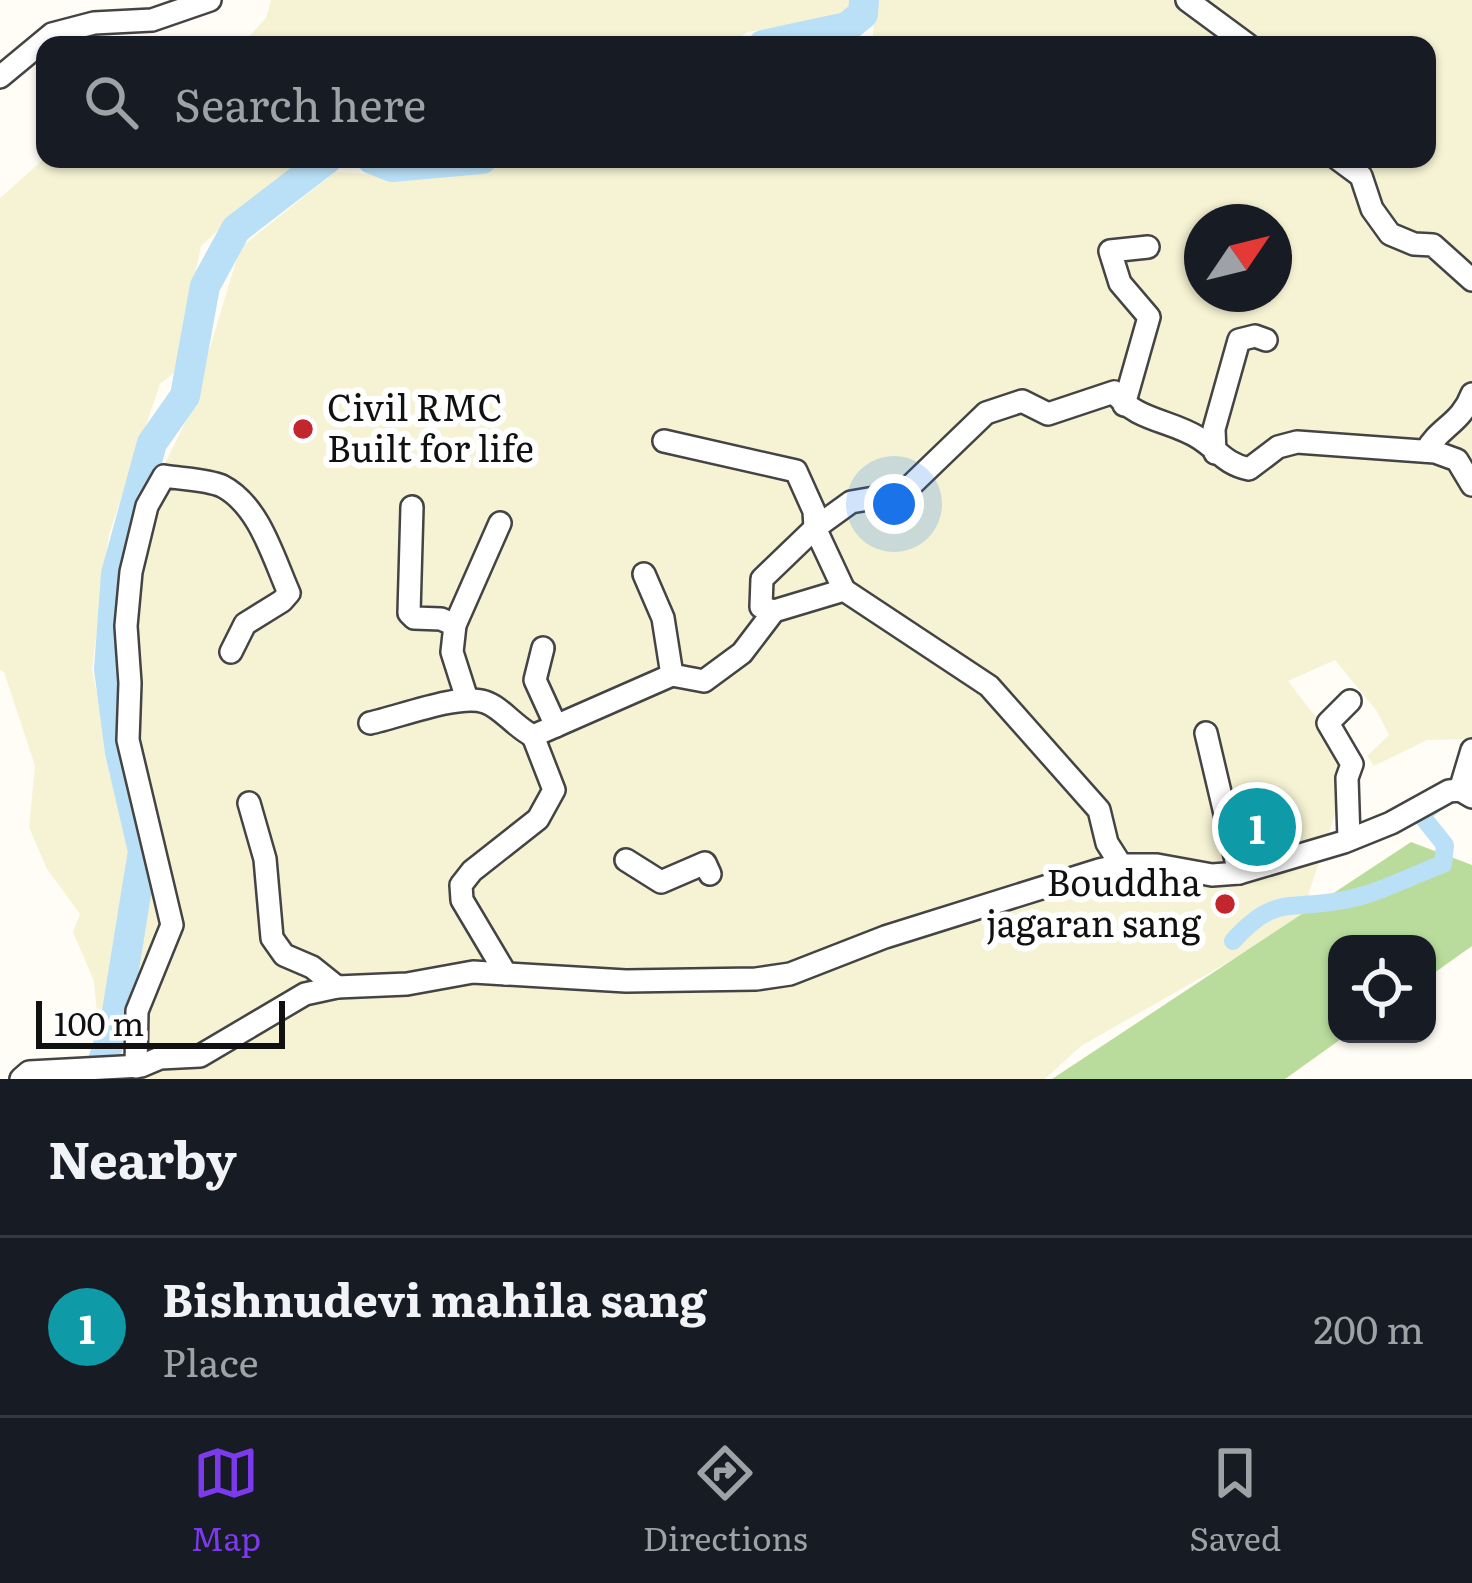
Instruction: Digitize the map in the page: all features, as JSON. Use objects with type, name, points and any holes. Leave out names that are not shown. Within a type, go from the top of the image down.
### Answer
[{"type":"street","points":[[50,36],[94,23],[152,20],[210,0]]},
{"type":"street","points":[[1187,0],[1236,36]]},
{"type":"street","points":[[0,77],[36,47]]},
{"type":"street","points":[[1350,168],[1361,176],[1372,209],[1390,235],[1414,244],[1433,244],[1472,280]]},
{"type":"street","points":[[1124,405],[1149,317],[1120,284],[1110,251],[1148,247]]},
{"type":"street","points":[[1215,453],[1214,429],[1239,340],[1266,340]]},
{"type":"street","points":[[844,590],[774,610],[760,607],[762,579],[815,528],[850,502],[903,493],[986,413],[1022,401],[1048,414],[1114,392],[1124,405],[1198,437],[1233,466],[1249,469],[1278,447],[1297,442],[1426,451],[1456,460],[1472,485]]},
{"type":"street","points":[[1426,451],[1432,440],[1455,425],[1472,394]]},
{"type":"street","points":[[664,441],[796,471],[814,512],[815,528],[844,590],[989,686],[1099,810],[1106,843],[1121,866]]},
{"type":"street","points":[[127,1067],[137,1011],[172,925],[128,740],[125,626],[131,572],[147,506],[164,476],[220,485],[243,504],[259,525],[289,592],[245,625],[231,652]]},
{"type":"street","points":[[412,507],[409,613],[455,625]]},
{"type":"street","points":[[467,698],[452,652],[455,625],[500,523]]},
{"type":"street","points":[[644,574],[663,618],[672,675]]},
{"type":"street","points":[[532,736],[672,675],[704,682],[742,653],[774,610]]},
{"type":"street","points":[[543,648],[535,680],[556,726]]},
{"type":"street","points":[[370,723],[467,698],[490,703],[513,726],[532,736],[554,790],[538,819],[461,885],[462,900],[506,974]]},
{"type":"street","points":[[1349,701],[1328,723],[1352,764],[1347,778],[1349,839]]},
{"type":"street","points":[[1206,733],[1239,873]]},
{"type":"street","points":[[21,1079],[28,1072],[57,1074],[200,1056],[305,994],[337,987],[406,984],[473,972],[626,981],[756,979],[790,974],[885,937],[1121,866],[1239,873],[1391,823],[1449,791],[1466,794],[1472,750]]},
{"type":"street","points":[[249,803],[265,859],[272,938],[284,955],[312,967],[337,987]]},
{"type":"street","points":[[626,860],[661,882],[705,863],[710,874]]},
{"type":"shaded area","points":[[271,0],[856,0],[851,16],[741,36],[249,36],[266,18]]},
{"type":"shaded area","points":[[874,0],[1472,0],[1472,739],[1427,740],[1374,766],[1367,756],[1389,735],[1376,710],[1335,660],[1288,681],[1352,764],[1299,922],[1081,1046],[1045,1079],[117,1079],[131,953],[151,874],[144,803],[118,674],[135,526],[191,410],[240,248],[335,172],[442,177],[482,168],[1436,168],[1436,36],[873,36]]},
{"type":"shaded area","points":[[36,166],[294,168],[201,246],[175,372],[160,384],[109,534],[92,670],[131,852],[108,997],[98,1027],[94,981],[73,932],[80,914],[47,869],[29,827],[35,766],[0,670],[0,198]]},
{"type":"green space","points":[[1411,842],[1472,865],[1472,946],[1436,972],[1436,935],[1328,935],[1328,1043],[1335,1043],[1285,1079],[1052,1079]]},
{"type":"waterway","points":[[805,36],[847,27],[863,14],[864,0]]},
{"type":"waterway","points":[[97,1079],[115,1024],[143,851],[120,752],[109,669],[116,574],[152,443],[185,396],[205,286],[236,229],[315,168]]},
{"type":"waterway","points":[[1233,941],[1272,910],[1356,897],[1443,864],[1445,845],[1421,815],[1437,802]]},
{"type":"place","name":"Civil RMC Built for life","points":[[303,429]]},
{"type":"place","name":"Bishnudevi mahila sang","points":[[1257,827]]},
{"type":"place","name":"Bouddha jagaran sang","points":[[1225,904]]}]
